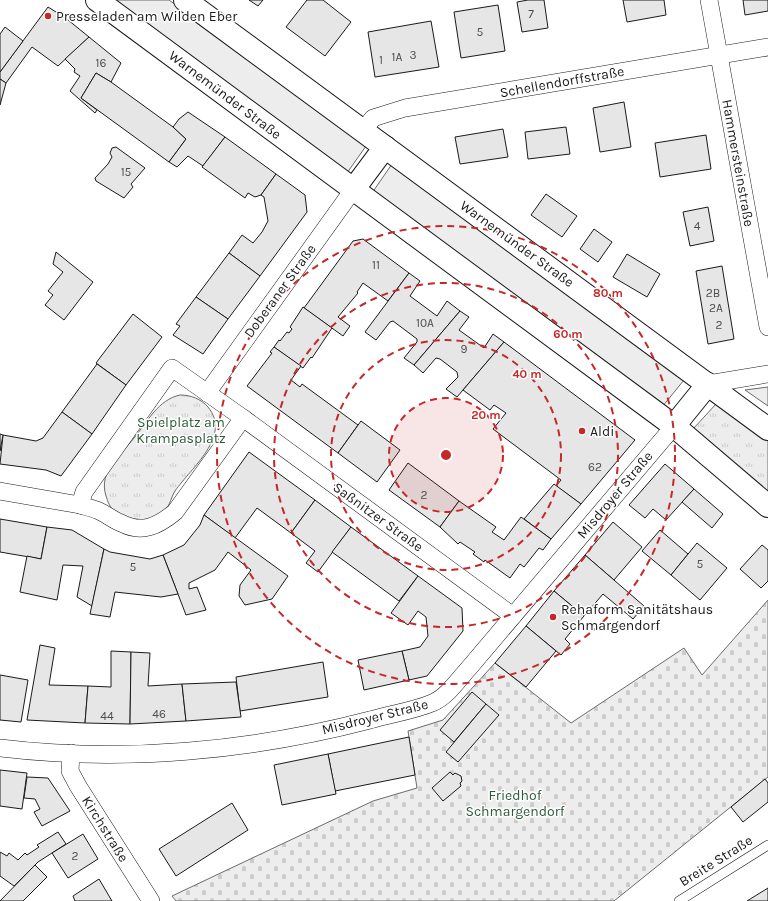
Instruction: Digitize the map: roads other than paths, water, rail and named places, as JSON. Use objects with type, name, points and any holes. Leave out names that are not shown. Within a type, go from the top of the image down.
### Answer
[{"type":"street","name":"Warnemünder Straße","points":[[97,0],[674,426],[768,506]]},
{"type":"street","name":"Warnemünder Straße","points":[[185,0],[768,429]]},
{"type":"street","name":"Hammersteinstraße","points":[[709,0],[768,327]]},
{"type":"street","name":"Schellendorffstraße","points":[[363,131],[373,118],[405,108],[768,47]]},
{"type":"street","points":[[353,190],[385,147]]},
{"type":"street","name":"Doberaner Straße","points":[[207,393],[353,190]]},
{"type":"street","name":"Saßnitzer Straße","points":[[80,506],[84,492],[172,368],[243,418],[513,616]]},
{"type":"street","points":[[674,426],[708,384],[768,374]]},
{"type":"street","points":[[0,491],[98,510],[120,523],[134,529],[149,527],[162,523],[175,512],[243,418]]},
{"type":"street","name":"Misdroyer Straße","points":[[0,748],[70,753],[131,754],[216,748],[286,738],[347,726],[432,703],[447,693],[674,426]]},
{"type":"street","name":"Kirchstraße","points":[[70,753],[70,771],[78,786],[151,901]]},
{"type":"lane","name":"Breite Straße","points":[[679,901],[768,845]]},
{"type":"place","name":"Presseladen am Wilden Eber","points":[[48,16]]},
{"type":"place","name":"Aldi","points":[[582,431]]},
{"type":"place","name":"Rehaform Sanitätshaus Schmargendorf","points":[[553,617]]},
{"type":"park label","name":"Spielplatz am Krampasplatz","points":[[181,430]]},
{"type":"park label","name":"Friedhof Schmargendorf","points":[[515,804]]}]
